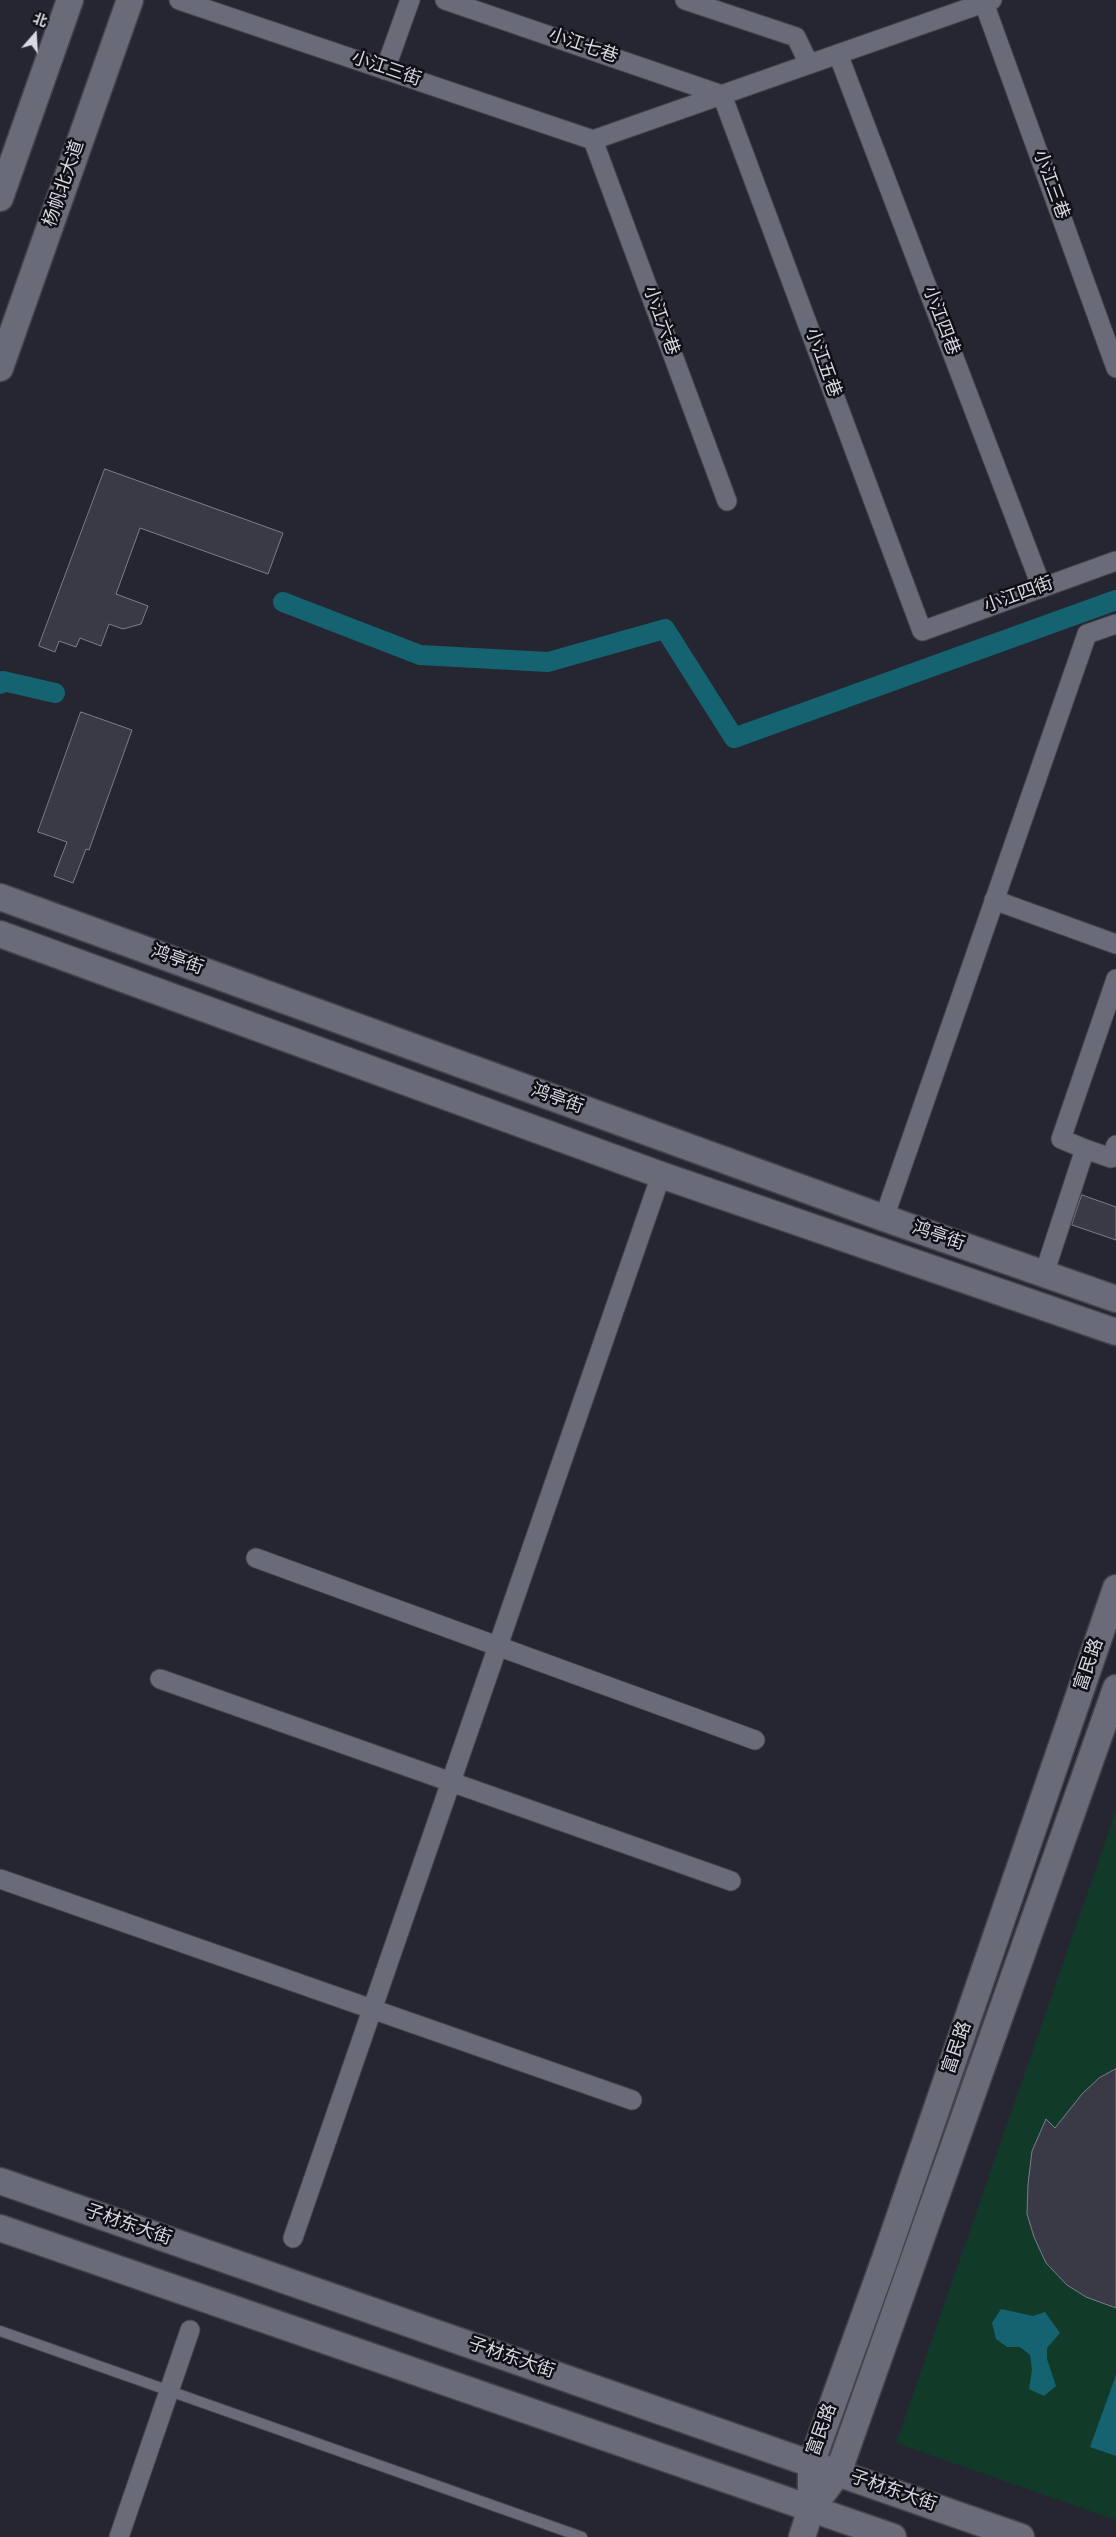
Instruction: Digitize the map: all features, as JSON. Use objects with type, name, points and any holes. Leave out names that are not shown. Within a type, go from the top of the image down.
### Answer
[{"type":"street","points":[[0,198],[70,0]]},
{"type":"street","name":"杨帆北大道","points":[[0,368],[130,0]]},
{"type":"street","name":"小江三街","points":[[179,0],[593,140]]},
{"type":"street","points":[[385,70],[410,0]]},
{"type":"street","name":"小江七巷","points":[[445,0],[722,94]]},
{"type":"street","points":[[685,0],[796,37],[809,64]]},
{"type":"street","points":[[593,140],[988,1]]},
{"type":"street","name":"小江三巷","points":[[988,1],[1116,368]]},
{"type":"street","name":"小江四巷","points":[[838,54],[1042,588]]},
{"type":"street","name":"小江五巷","points":[[722,94],[922,631]]},
{"type":"street","name":"小江六巷","points":[[593,140],[727,501]]},
{"type":"street","name":"小江四街","points":[[922,631],[1116,561]]},
{"type":"street","points":[[884,1218],[1087,634],[1116,624]]},
{"type":"street","name":"鸿亭街","points":[[0,897],[884,1218],[1116,1299]]},
{"type":"street","points":[[994,900],[1116,944]]},
{"type":"street","name":"鸿亭街","points":[[0,934],[661,1175],[1116,1332]]},
{"type":"street","points":[[1116,979],[1061,1139],[1111,1158],[1116,1145]]},
{"type":"street","points":[[1044,1274],[1085,1149]]},
{"type":"street","points":[[293,2238],[661,1175]]},
{"type":"street","points":[[256,1558],[756,1740]]},
{"type":"street","name":"富民路","points":[[802,2537],[811,2509],[811,2464],[886,2256],[1116,1588]]},
{"type":"street","points":[[160,1679],[731,1881]]},
{"type":"street","name":"富民路","points":[[811,2509],[838,2473],[1116,1688]]},
{"type":"street","points":[[0,1880],[632,2100]]},
{"type":"street","name":"子材东大街","points":[[0,2181],[1021,2537]]},
{"type":"street","points":[[0,2228],[893,2537]]},
{"type":"street","points":[[119,2537],[190,2330]]},
{"type":"lane","points":[[0,2331],[582,2537]]},
{"type":"green space","points":[[1116,1811],[1116,2520],[896,2443]]},
{"type":"water","points":[[1001,2309],[1033,2316],[1045,2312],[1060,2333],[1047,2348],[1047,2359],[1056,2386],[1044,2396],[1029,2389],[1032,2370],[1030,2355],[1020,2347],[1007,2347],[996,2339],[992,2323]]},
{"type":"water","points":[[1116,2375],[1116,2456],[1090,2447]]},
{"type":"building","points":[[105,469],[283,533],[268,574],[140,528],[116,594],[148,606],[141,624],[123,629],[109,624],[101,646],[80,638],[76,647],[59,641],[55,652],[39,646]]},
{"type":"building","points":[[81,712],[132,730],[89,850],[86,849],[73,883],[54,876],[67,842],[38,832]]},
{"type":"building","points":[[1082,1195],[1116,1207],[1116,1240],[1072,1225]]},
{"type":"building","points":[[1116,2069],[1116,2308],[1086,2297],[1067,2285],[1046,2263],[1034,2237],[1027,2214],[1032,2151],[1046,2119],[1055,2128],[1082,2094],[1099,2078]]},
{"type":"waterway","points":[[283,602],[420,655],[548,662],[665,629],[734,738],[1116,600]]},
{"type":"waterway","points":[[0,684],[3,681],[55,693]]}]
